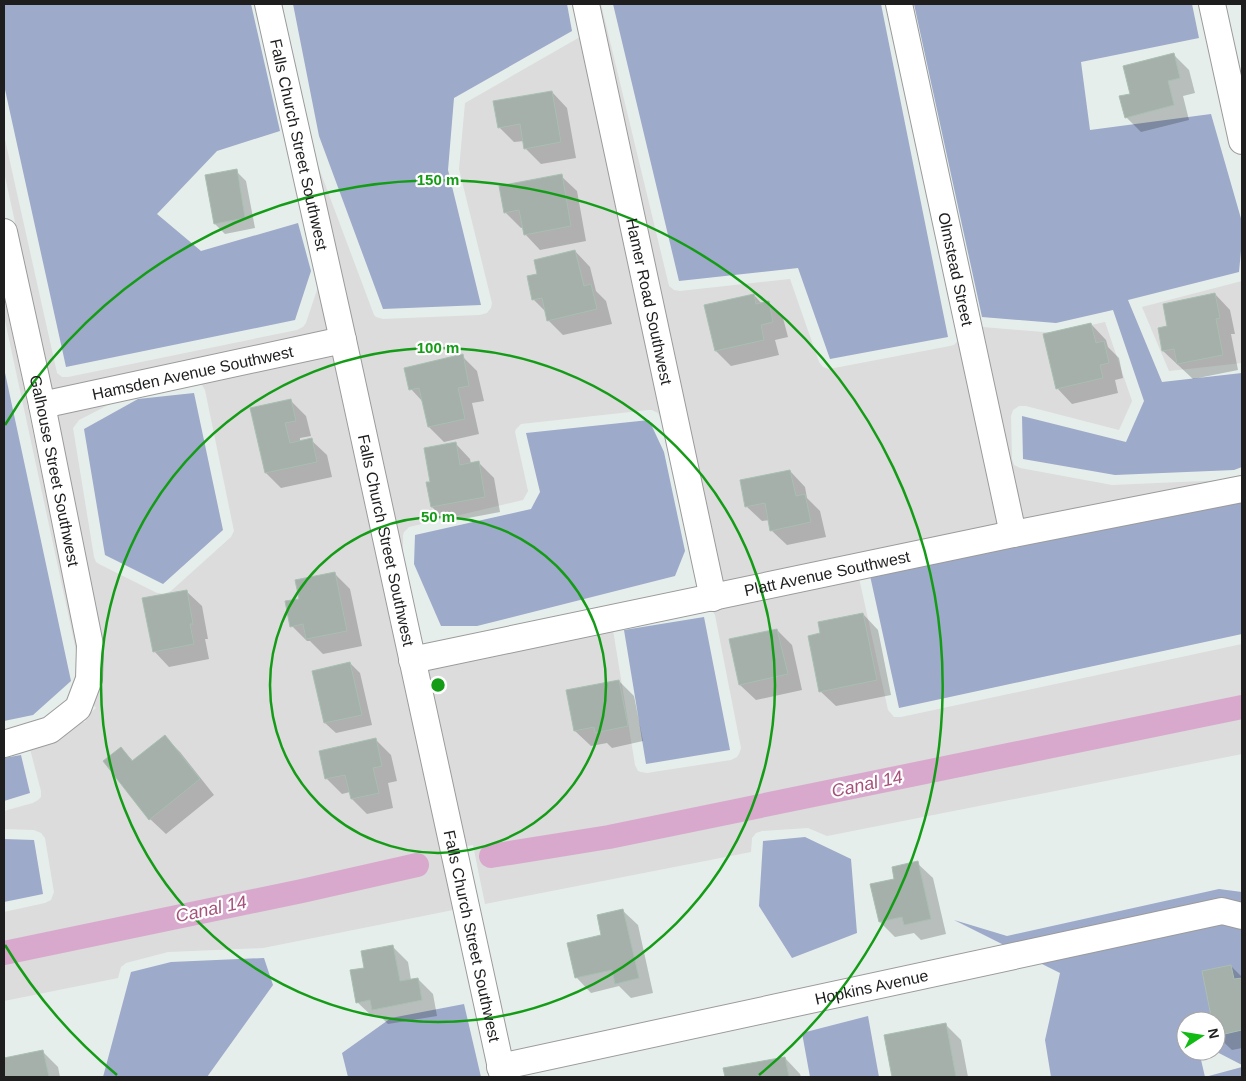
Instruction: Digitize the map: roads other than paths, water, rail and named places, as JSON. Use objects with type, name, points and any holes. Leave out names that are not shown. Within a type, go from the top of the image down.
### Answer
[{"type":"street","name":"Falls Church Street Southwest","points":[[268,4],[502,1072]]},
{"type":"street","name":"Hamer Road Southwest","points":[[586,4],[712,598]]},
{"type":"street","name":"Olmstead Street","points":[[899,4],[1013,534]]},
{"type":"street","points":[[1212,4],[1242,142]]},
{"type":"street","name":"Galhouse Street Southwest","points":[[4,232],[42,405],[90,645],[89,679],[78,708],[50,730],[4,744]]},
{"type":"street","name":"Hamsden Avenue Southwest","points":[[42,405],[343,340]]},
{"type":"street","name":"Platt Avenue Southwest","points":[[412,660],[1013,534],[1242,489]]},
{"type":"street","name":"Hopkins Avenue","points":[[502,1072],[1222,911],[1242,916]]},
{"type":"waterway","name":"Canal 14","points":[[491,856],[609,837],[1242,707]]},
{"type":"waterway","name":"Canal 14","points":[[4,953],[417,865]]}]
